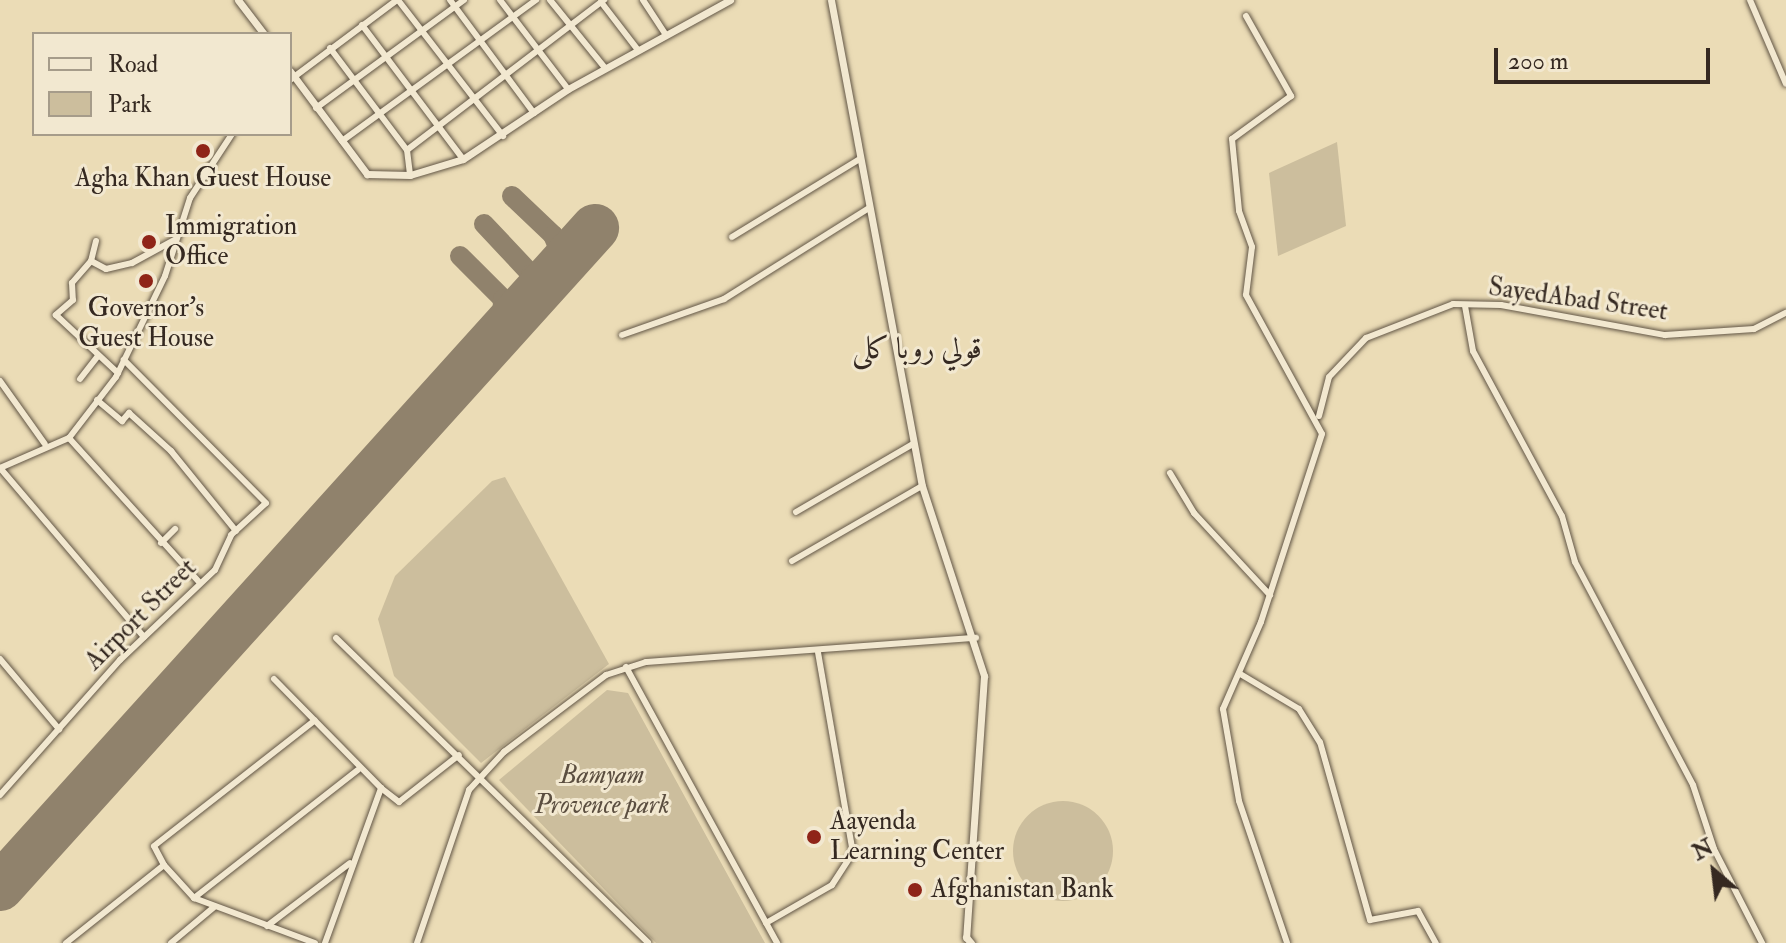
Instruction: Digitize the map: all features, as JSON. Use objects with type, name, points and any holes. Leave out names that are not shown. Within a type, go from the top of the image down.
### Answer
[{"type":"street","points":[[238,0],[262,32]]},
{"type":"street","points":[[292,75],[397,0],[503,136]]},
{"type":"street","points":[[316,108],[421,32],[452,3],[464,0]]},
{"type":"street","points":[[500,0],[568,89]]},
{"type":"street","points":[[342,141],[380,117],[536,0]]},
{"type":"street","points":[[550,0],[605,68]]},
{"type":"street","points":[[643,0],[666,35]]},
{"type":"street","points":[[292,77],[370,177],[410,175],[463,159],[503,136],[568,89],[730,0]]},
{"type":"street","points":[[831,0],[922,486],[976,638],[986,698],[967,941]]},
{"type":"street","points":[[1750,0],[1786,84]]},
{"type":"street","points":[[407,150],[600,2],[638,50]]},
{"type":"street","points":[[452,3],[534,113]]},
{"type":"street","points":[[1246,16],[1291,96],[1232,139],[1239,211],[1252,247],[1246,295],[1319,416]]},
{"type":"street","points":[[362,25],[463,159]]},
{"type":"street","points":[[330,48],[407,150],[410,175]]},
{"type":"street","points":[[144,637],[0,468],[45,444],[69,438],[118,373],[177,238],[190,198],[231,136]]},
{"type":"street","points":[[732,237],[860,159]]},
{"type":"street","points":[[622,335],[724,299],[869,208]]},
{"type":"street","points":[[91,261],[106,269],[132,263],[177,238]]},
{"type":"street","points":[[96,241],[91,261],[72,283],[73,300],[56,315],[97,357],[118,373]]},
{"type":"street","name":"SayedAbad Street","points":[[1287,943],[1239,801],[1223,709],[1242,675],[1322,434],[1319,416],[1329,377],[1366,338],[1443,307],[1501,305],[1665,335],[1754,329],[1786,313]]},
{"type":"street","points":[[1465,306],[1473,351],[1562,516],[1575,562],[1693,785],[1714,849],[1762,943]]},
{"type":"street","points":[[80,379],[97,357]]},
{"type":"street","name":"Airport Street","points":[[0,795],[144,637],[198,581],[215,570],[236,531],[266,503],[124,360]]},
{"type":"street","points":[[0,381],[45,444]]},
{"type":"street","points":[[97,400],[122,421],[129,413],[171,451],[236,531]]},
{"type":"street","points":[[69,438],[198,581]]},
{"type":"street","points":[[796,512],[913,444]]},
{"type":"street","points":[[1170,473],[1194,513],[1270,595]]},
{"type":"street","points":[[792,561],[922,486]]},
{"type":"street","points":[[161,543],[175,529]]},
{"type":"street","points":[[336,638],[482,777],[648,943]]},
{"type":"street","points":[[417,943],[456,822],[482,777],[504,752],[626,667],[976,638]]},
{"type":"street","points":[[766,923],[832,885],[853,853],[818,652]]},
{"type":"street","points":[[0,659],[59,729]]},
{"type":"street","points":[[626,667],[777,943]]},
{"type":"street","points":[[1242,675],[1299,709],[1320,742],[1370,920],[1418,911],[1436,943]]},
{"type":"street","points":[[274,679],[358,770],[399,802],[459,755]]},
{"type":"street","points":[[315,720],[154,846],[164,865],[194,898],[315,943]]},
{"type":"street","points":[[194,898],[358,770]]},
{"type":"street","points":[[325,943],[381,788]]},
{"type":"street","points":[[267,926],[352,862]]},
{"type":"street","points":[[66,943],[164,865]]},
{"type":"street","points":[[171,943],[214,907]]},
{"type":"street","points":[[284,943],[294,935]]},
{"type":"green space","points":[[1337,142],[1346,226],[1278,256],[1269,173]]},
{"type":"green space","points":[[505,477],[609,664],[481,763],[394,676],[378,619],[395,576],[492,481]]},
{"type":"green space","name":"Bamyam Provence park","points":[[607,690],[628,693],[765,943],[656,943],[499,780]]},
{"type":"green space","points":[[1063,801],[1082,805],[1098,816],[1109,832],[1113,851],[1109,870],[1098,886],[1082,897],[1063,901],[1044,897],[1028,886],[1017,870],[1013,851],[1017,832],[1028,816],[1044,805]]},
{"type":"taxiway","points":[[512,196],[553,235],[559,249],[553,275]]},
{"type":"taxiway","points":[[484,224],[531,274],[528,303]]},
{"type":"taxiway","points":[[460,256],[503,299],[502,332]]},
{"type":"runway","points":[[0,887],[595,228]]},
{"type":"place","name":"Agha Khan Guest House","points":[[203,151]]},
{"type":"place","name":"Immigration Office","points":[[149,242]]},
{"type":"place","name":"Governor's Guest House","points":[[146,281]]},
{"type":"place","name":"Aayenda Learning Center","points":[[814,837]]},
{"type":"place","name":"Afghanistan Bank","points":[[915,890]]},
{"type":"district","name":"قولي روبا کلی","points":[[917,349]]}]
